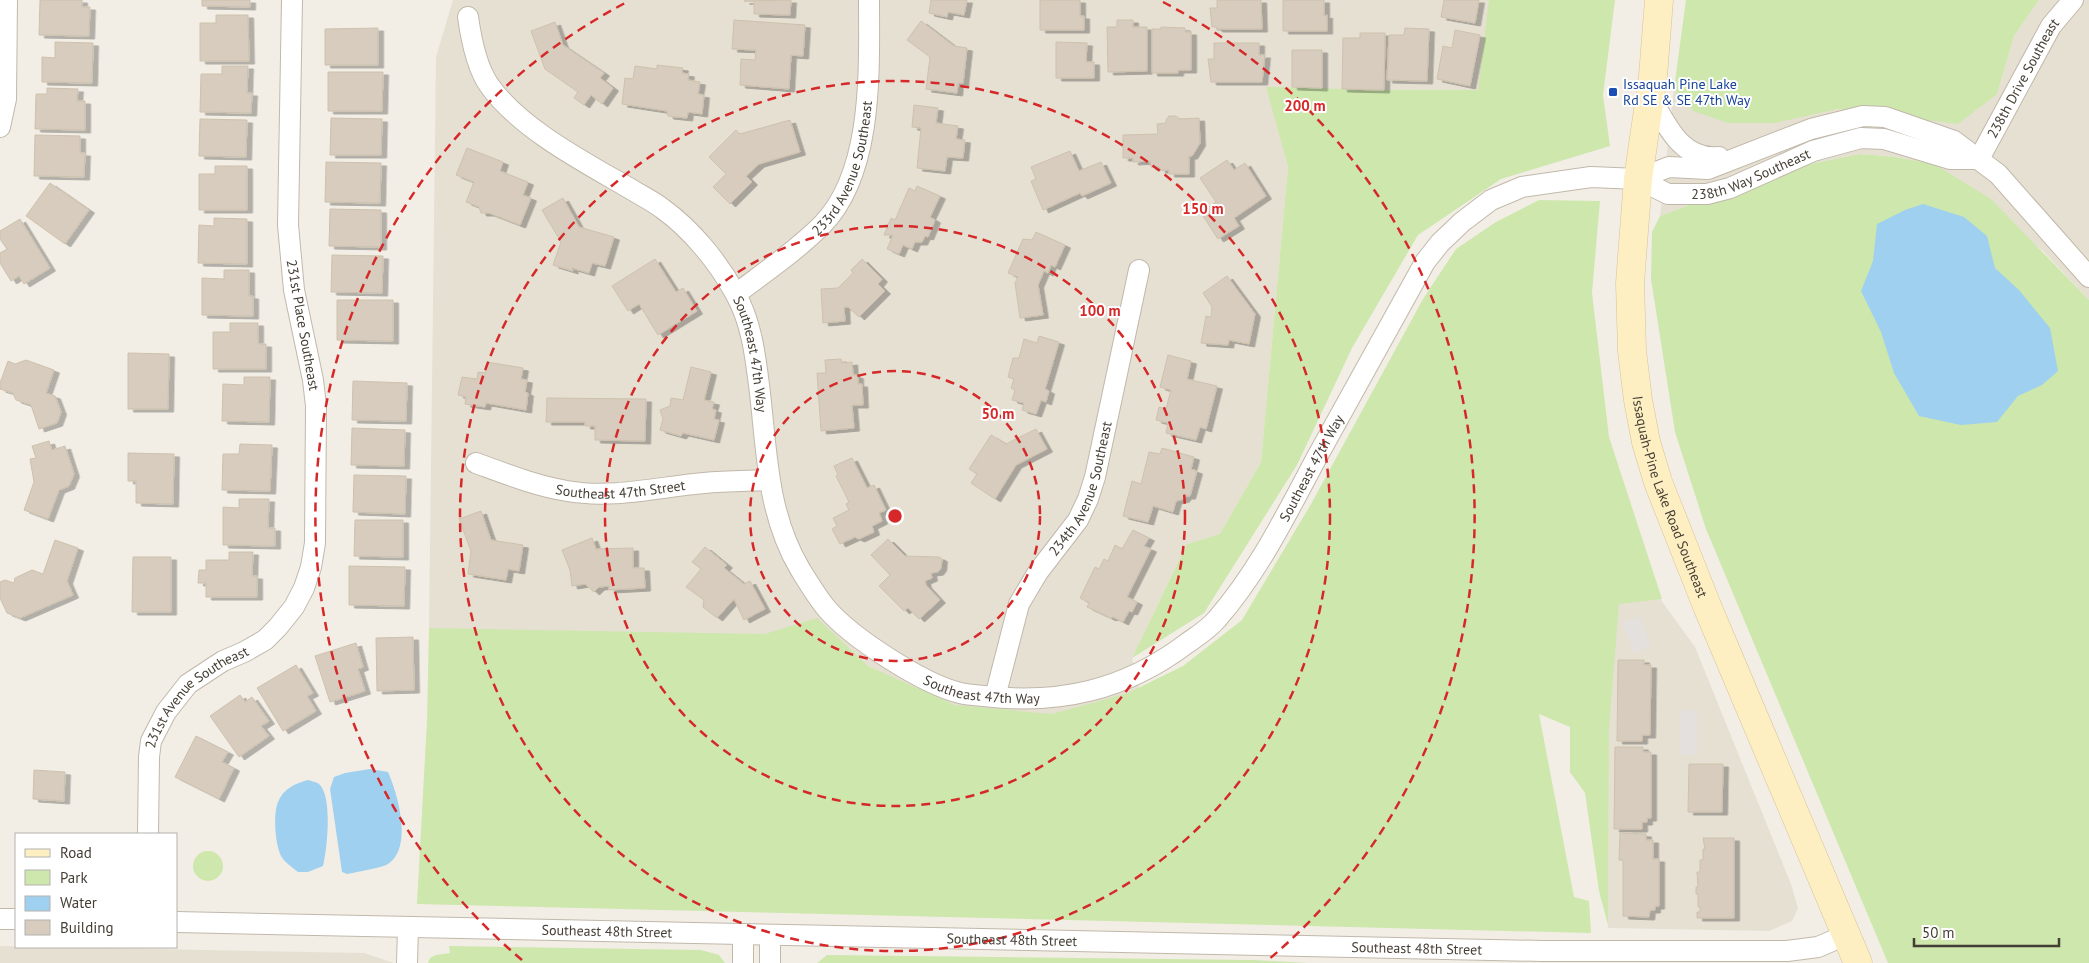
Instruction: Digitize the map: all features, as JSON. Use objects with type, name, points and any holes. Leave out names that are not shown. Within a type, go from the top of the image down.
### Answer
[{"type":"main road","name":"Issaquah-Pine Lake Road Southeast","points":[[1659,0],[1650,96],[1638,179],[1630,283],[1632,351],[1636,390],[1646,442],[1658,482],[1707,606],[1858,963]]},
{"type":"street","points":[[0,127],[6,99],[7,0]]},
{"type":"street","name":"231st Place Southeast","points":[[292,0],[288,225],[294,290],[313,380],[316,406],[315,543],[312,567],[304,588]]},
{"type":"street","name":"233rd Avenue Southeast","points":[[736,294],[823,224],[836,207],[853,172],[862,141],[866,106],[869,70],[869,0]]},
{"type":"street","name":"238th Drive Southeast","points":[[1979,159],[2051,26],[2072,0]]},
{"type":"street","name":"Southeast 47th Way","points":[[468,18],[472,42],[486,82],[507,107],[542,134],[577,157],[663,208],[712,258],[736,294],[749,326],[756,358],[769,480],[774,507],[785,538],[800,569],[828,609],[862,640],[933,683],[961,693],[995,697],[1062,698],[1094,691],[1169,657],[1214,623],[1255,570],[1425,262],[1440,243],[1462,222],[1491,200],[1522,187],[1591,177],[1638,179]]},
{"type":"street","name":"238th Way Southeast","points":[[1650,96],[1678,143],[1693,154],[1712,158],[1751,154]]},
{"type":"street","name":"238th Way Southeast","points":[[1638,179],[1669,167],[1708,169],[1751,154],[1811,129],[1862,116],[1885,117],[1954,141],[1979,159],[2003,180],[2089,277]]},
{"type":"street","name":"238th Way Southeast","points":[[1638,179],[1668,194],[1707,194],[1730,188],[1813,151],[1861,138],[1884,139],[1950,159],[1979,159]]},
{"type":"street","name":"234th Avenue Southeast","points":[[995,697],[1019,604],[1038,572],[1078,520],[1088,499],[1095,477],[1140,270]]},
{"type":"street","name":"Southeast 47th Street","points":[[476,464],[532,483],[568,492],[596,494],[656,491],[703,483],[769,480]]},
{"type":"street","name":"231st Avenue Southeast","points":[[148,833],[151,741],[173,701],[188,684],[206,671],[265,640],[291,611],[304,588]]},
{"type":"street","points":[[0,918],[15,919]]},
{"type":"street","name":"Southeast 48th Street","points":[[178,922],[1543,951],[1622,957],[1787,951],[1818,947],[1846,935]]},
{"type":"street","points":[[407,963],[408,928]]},
{"type":"street","points":[[743,934],[743,963]]},
{"type":"street","points":[[770,935],[770,963]]},
{"type":"shaded area","points":[[453,0],[1530,0],[1478,90],[1267,88],[1288,167],[1261,462],[1220,534],[1187,544],[1132,658],[1141,694],[1055,720],[993,718],[906,688],[830,643],[429,628],[436,57]]},
{"type":"shaded area","points":[[2039,0],[2089,0],[2089,300],[2043,251],[1934,164],[1895,157],[1860,154],[1785,169],[1660,216],[1674,89],[1693,111],[1848,109],[1901,118],[1997,94],[2014,36]]},
{"type":"shaded area","points":[[1653,589],[1695,647],[1791,884],[1798,908],[1792,921],[1769,931],[1608,928],[1609,608]]},
{"type":"shaded area","points":[[1639,616],[1651,646],[1634,653],[1622,623]]},
{"type":"shaded area","points":[[1680,710],[1697,711],[1697,755],[1680,754]]},
{"type":"shaded area","points":[[0,946],[15,946],[15,948],[364,953],[394,963],[0,963]]},
{"type":"green space","points":[[1489,0],[1615,0],[1603,95],[1610,146],[1501,179],[1418,235],[1352,348],[1297,465],[1204,613],[1132,658],[1187,544],[1220,534],[1261,462],[1288,167],[1266,87],[1478,90]]},
{"type":"green space","points":[[1686,0],[2039,0],[2014,36],[1997,94],[1958,124],[1838,109],[1775,123],[1728,123],[1693,111],[1674,89]]},
{"type":"green space","points":[[1860,154],[1895,157],[1934,164],[1991,199],[2089,300],[2089,963],[1888,963],[1706,529],[1675,432],[1651,279],[1652,232],[1660,216],[1785,169]]},
{"type":"green space","points":[[1539,200],[1600,201],[1592,293],[1609,437],[1662,599],[1619,604],[1609,728],[1608,925],[1599,891],[1585,793],[1570,772],[1570,727],[1539,714],[1574,897],[1589,901],[1591,933],[417,904],[427,721],[429,628],[765,634],[817,618],[868,666],[955,705],[1052,714],[1128,693],[1183,666],[1242,620],[1311,504],[1423,299],[1456,249],[1496,222]]},
{"type":"green space","points":[[208,851],[219,855],[223,866],[219,877],[208,881],[197,877],[193,866],[197,855]]},
{"type":"green space","points":[[449,946],[701,950],[719,955],[725,963],[428,963],[430,958],[436,955],[450,953]]},
{"type":"green space","points":[[827,955],[1251,960],[1309,963],[817,963]]},
{"type":"water","points":[[1923,204],[1964,217],[1987,236],[1995,268],[2019,290],[2050,328],[2058,371],[2042,385],[2018,396],[1997,422],[1961,425],[1919,416],[1894,373],[1881,332],[1861,291],[1873,261],[1877,224],[1905,210]]},
{"type":"water","points":[[370,769],[388,772],[392,782],[401,820],[402,834],[400,846],[396,856],[388,864],[347,874],[342,872],[330,789],[334,777],[345,773]]},
{"type":"water","points":[[308,780],[319,784],[326,800],[328,824],[326,848],[323,866],[308,872],[298,872],[284,861],[279,851],[276,837],[276,807],[280,797],[287,790]]},
{"type":"building","points":[[40,0],[82,0],[82,7],[90,7],[89,36],[39,35]]},
{"type":"building","points":[[202,0],[250,0],[250,7],[202,6]]},
{"type":"building","points":[[791,0],[790,15],[754,14],[754,1],[744,1]]},
{"type":"building","points":[[931,0],[967,0],[964,15],[948,12],[947,17],[929,13]]},
{"type":"building","points":[[1040,0],[1080,0],[1080,16],[1084,16],[1084,30],[1040,30]]},
{"type":"building","points":[[1217,0],[1261,0],[1262,29],[1217,29],[1212,27],[1210,8],[1217,8]]},
{"type":"building","points":[[1283,0],[1324,0],[1324,16],[1327,15],[1327,31],[1283,31]]},
{"type":"building","points":[[1444,0],[1479,0],[1475,23],[1441,17]]},
{"type":"building","points":[[216,15],[248,15],[249,61],[200,61],[200,23],[216,23]]},
{"type":"building","points":[[734,20],[805,25],[803,56],[791,55],[789,89],[740,85],[741,59],[755,60],[756,50],[732,49]]},
{"type":"building","points":[[1117,20],[1133,20],[1133,27],[1147,27],[1147,71],[1108,72],[1107,27],[1117,27]]},
{"type":"building","points":[[921,21],[954,46],[967,48],[963,83],[958,83],[957,93],[926,89],[930,57],[907,40]]},
{"type":"building","points":[[555,22],[563,45],[604,73],[600,78],[613,88],[602,104],[591,95],[584,105],[574,98],[578,92],[545,69],[531,31]]},
{"type":"building","points":[[1161,27],[1185,28],[1185,32],[1191,32],[1191,70],[1178,70],[1178,73],[1152,73],[1152,29],[1161,29]]},
{"type":"building","points":[[378,28],[378,65],[325,65],[325,29]]},
{"type":"building","points":[[1405,28],[1429,29],[1427,81],[1387,80],[1389,35],[1404,35]]},
{"type":"building","points":[[1455,30],[1480,35],[1470,86],[1437,79],[1443,46],[1452,48]]},
{"type":"building","points":[[1360,33],[1385,33],[1384,90],[1342,89],[1343,38],[1360,38]]},
{"type":"building","points":[[55,42],[93,43],[92,83],[42,82],[42,57],[55,58]]},
{"type":"building","points":[[1056,42],[1087,43],[1086,62],[1094,62],[1094,78],[1056,78]]},
{"type":"building","points":[[1214,43],[1259,43],[1259,55],[1265,55],[1262,82],[1211,82],[1208,59],[1214,59]]},
{"type":"building","points":[[1292,50],[1322,50],[1322,88],[1292,87]]},
{"type":"building","points":[[657,65],[683,68],[682,73],[689,74],[688,80],[700,82],[698,94],[704,95],[702,114],[688,112],[687,118],[668,116],[667,111],[622,104],[625,78],[633,79],[635,66],[657,69]]},
{"type":"building","points":[[222,66],[248,66],[247,93],[252,93],[251,113],[200,112],[201,74],[222,74]]},
{"type":"building","points":[[328,72],[383,72],[382,111],[328,111]]},
{"type":"building","points":[[47,88],[78,89],[77,101],[85,101],[85,130],[35,129],[36,94],[47,94]]},
{"type":"building","points":[[914,105],[938,108],[936,123],[958,126],[956,139],[965,140],[963,158],[947,157],[945,171],[917,168],[921,128],[912,127]]},
{"type":"building","points":[[1169,116],[1176,116],[1180,119],[1199,118],[1200,143],[1192,156],[1189,156],[1189,174],[1169,174],[1169,170],[1151,167],[1150,161],[1133,162],[1133,158],[1123,158],[1123,135],[1158,134],[1157,124],[1166,123]]},
{"type":"building","points":[[331,118],[382,119],[381,155],[330,155]]},
{"type":"building","points":[[200,119],[247,120],[246,157],[199,156]]},
{"type":"building","points":[[790,120],[800,152],[759,164],[746,176],[752,182],[730,204],[713,187],[726,174],[709,157],[736,130],[740,134]]},
{"type":"building","points":[[35,135],[80,136],[80,153],[85,153],[84,177],[34,176]]},
{"type":"building","points":[[467,148],[503,162],[500,171],[528,182],[523,195],[531,198],[520,225],[489,213],[481,213],[479,207],[466,202],[474,182],[456,175]]},
{"type":"building","points":[[1070,151],[1079,171],[1101,162],[1111,183],[1082,196],[1080,193],[1043,210],[1031,181],[1036,179],[1031,167]]},
{"type":"building","points":[[1227,160],[1234,170],[1245,163],[1266,196],[1234,218],[1239,226],[1218,239],[1201,213],[1216,202],[1200,178]]},
{"type":"building","points":[[326,162],[381,163],[380,203],[325,202]]},
{"type":"building","points":[[215,166],[247,166],[247,210],[199,210],[199,174],[215,174]]},
{"type":"building","points":[[50,183],[89,210],[65,244],[26,216]]},
{"type":"building","points":[[917,186],[940,196],[930,217],[935,220],[928,237],[925,236],[922,242],[915,242],[912,249],[903,245],[899,254],[887,249],[893,235],[884,235],[891,218],[895,220],[909,188],[915,191]]},
{"type":"building","points":[[563,198],[579,227],[614,237],[605,266],[592,263],[589,273],[572,268],[573,271],[553,265],[561,242],[542,210]]},
{"type":"building","points":[[330,209],[381,210],[381,247],[329,246]]},
{"type":"building","points":[[214,218],[247,219],[247,264],[198,263],[199,225],[214,226]]},
{"type":"building","points":[[20,219],[50,268],[24,284],[19,276],[11,281],[0,263],[0,253],[7,249],[0,239],[0,231]]},
{"type":"building","points":[[1036,232],[1065,245],[1055,267],[1051,265],[1048,273],[1044,271],[1038,285],[1043,315],[1020,318],[1015,283],[1018,277],[1008,273],[1023,239],[1032,240]]},
{"type":"building","points":[[332,255],[383,256],[382,293],[331,292]]},
{"type":"building","points":[[655,259],[676,292],[683,288],[697,311],[658,335],[639,304],[628,311],[612,286]]},
{"type":"building","points":[[862,259],[882,279],[878,284],[885,291],[859,317],[848,307],[844,307],[845,321],[823,323],[821,289],[838,288],[853,273],[851,270]]},
{"type":"building","points":[[224,270],[249,270],[249,296],[253,296],[253,316],[202,315],[202,278],[224,279]]},
{"type":"building","points":[[1227,276],[1255,314],[1249,344],[1229,340],[1228,345],[1201,343],[1206,316],[1211,317],[1212,307],[1203,293]]},
{"type":"building","points":[[337,300],[393,300],[393,341],[337,340]]},
{"type":"building","points":[[230,323],[258,323],[258,344],[266,344],[266,369],[213,369],[213,332],[230,332]]},
{"type":"building","points":[[1039,336],[1059,342],[1045,389],[1049,391],[1046,402],[1041,400],[1036,414],[1022,410],[1024,403],[1012,400],[1015,390],[1011,388],[1014,379],[1008,377],[1013,358],[1019,358],[1024,339],[1037,343]]},
{"type":"building","points":[[128,353],[169,354],[168,409],[128,409]]},
{"type":"building","points":[[1168,355],[1191,361],[1187,379],[1217,386],[1206,429],[1200,427],[1196,440],[1166,433],[1168,423],[1156,420],[1159,407],[1166,409],[1171,390],[1160,387]]},
{"type":"building","points":[[841,359],[842,363],[852,362],[853,374],[858,376],[858,384],[862,384],[863,405],[852,405],[854,428],[821,431],[817,373],[826,373],[825,360]]},
{"type":"building","points":[[26,360],[54,370],[46,393],[55,396],[61,412],[57,423],[39,429],[31,405],[16,400],[13,393],[0,389],[0,383],[8,361],[15,364]]},
{"type":"building","points":[[487,362],[523,368],[521,379],[527,380],[525,392],[528,393],[526,410],[486,403],[485,407],[465,404],[466,397],[458,395],[462,377],[477,379],[478,372],[485,373]]},
{"type":"building","points":[[691,367],[711,372],[704,400],[714,402],[712,409],[716,410],[714,419],[719,420],[714,440],[683,433],[681,436],[660,430],[663,419],[660,410],[670,406],[671,398],[683,400]]},
{"type":"building","points":[[244,377],[270,377],[269,422],[222,421],[223,384],[244,385]]},
{"type":"building","points":[[353,381],[407,383],[406,421],[352,420]]},
{"type":"building","points":[[547,398],[646,399],[645,441],[595,440],[595,426],[585,426],[585,422],[546,422]]},
{"type":"building","points":[[352,428],[405,430],[404,466],[351,465]]},
{"type":"building","points":[[1036,429],[1047,449],[1016,465],[995,499],[971,483],[977,474],[969,469],[991,435],[1006,444]]},
{"type":"building","points":[[49,441],[52,450],[65,446],[74,474],[69,486],[59,490],[48,519],[24,510],[34,482],[30,459],[36,458],[32,446]]},
{"type":"building","points":[[240,444],[272,445],[270,491],[222,490],[223,454],[239,454]]},
{"type":"building","points":[[1162,448],[1194,457],[1191,469],[1197,471],[1190,496],[1176,501],[1173,512],[1153,506],[1148,522],[1123,516],[1132,481],[1141,484],[1149,452],[1160,454]]},
{"type":"building","points":[[128,453],[174,454],[173,504],[136,503],[136,481],[128,481]]},
{"type":"building","points":[[852,458],[867,488],[874,485],[886,510],[879,513],[882,521],[872,526],[874,532],[859,539],[855,537],[840,544],[832,529],[837,526],[833,518],[849,510],[846,504],[849,502],[836,476],[838,475],[834,466]]},
{"type":"building","points":[[354,475],[406,476],[405,514],[353,512]]},
{"type":"building","points":[[239,499],[269,499],[268,528],[275,528],[275,546],[223,545],[223,507],[239,508]]},
{"type":"building","points":[[481,511],[491,540],[523,545],[519,571],[508,569],[506,580],[468,574],[471,551],[459,519]]},
{"type":"building","points":[[355,520],[403,520],[403,557],[354,556]]},
{"type":"building","points":[[1133,530],[1149,538],[1144,546],[1151,549],[1127,597],[1137,602],[1132,612],[1129,611],[1123,622],[1087,607],[1089,603],[1080,598],[1095,567],[1099,569],[1104,559],[1108,561],[1115,545],[1122,549]]},
{"type":"building","points":[[592,538],[596,549],[633,548],[633,568],[644,568],[645,588],[609,590],[609,586],[599,587],[594,592],[585,584],[572,586],[570,570],[562,550]]},
{"type":"building","points":[[888,539],[905,556],[939,557],[942,559],[941,568],[938,572],[931,573],[932,578],[925,581],[926,585],[940,600],[919,619],[908,608],[904,611],[879,586],[890,575],[871,555]]},
{"type":"building","points":[[55,540],[78,548],[67,581],[73,595],[20,618],[7,613],[0,598],[0,582],[5,580],[14,583],[15,578],[32,570],[43,574]]},
{"type":"building","points":[[705,547],[727,565],[724,568],[744,584],[750,581],[765,609],[744,620],[734,599],[717,618],[703,607],[704,600],[686,587],[701,569],[692,562]]},
{"type":"building","points":[[229,552],[253,552],[252,576],[257,576],[257,597],[206,597],[206,583],[198,583],[199,570],[206,570],[206,560],[229,560]]},
{"type":"building","points":[[133,557],[171,557],[171,612],[132,612]]},
{"type":"building","points":[[349,566],[405,567],[404,606],[349,605]]},
{"type":"building","points":[[413,637],[414,690],[377,691],[376,638]]},
{"type":"building","points":[[356,643],[363,667],[358,669],[365,691],[330,702],[315,656]]},
{"type":"building","points":[[1618,660],[1644,660],[1644,665],[1651,665],[1650,735],[1642,735],[1642,741],[1617,741]]},
{"type":"building","points":[[296,665],[313,693],[307,696],[316,711],[283,731],[257,688]]},
{"type":"building","points":[[240,695],[245,702],[252,697],[269,721],[261,726],[269,736],[239,757],[210,716]]},
{"type":"building","points":[[196,736],[228,752],[222,762],[234,768],[219,799],[175,777]]},
{"type":"building","points":[[1615,747],[1643,747],[1643,752],[1651,752],[1651,818],[1647,818],[1647,822],[1642,822],[1642,829],[1614,829]]},
{"type":"building","points":[[1689,764],[1723,764],[1722,812],[1688,812]]},
{"type":"building","points":[[34,770],[65,772],[64,801],[33,799]]},
{"type":"building","points":[[1620,833],[1646,834],[1646,840],[1653,840],[1653,859],[1659,859],[1659,906],[1655,906],[1655,910],[1650,910],[1649,917],[1623,916],[1623,860],[1619,860]]},
{"type":"building","points":[[1703,838],[1734,838],[1734,918],[1697,918],[1697,912],[1700,912],[1700,907],[1698,907],[1698,894],[1696,894],[1696,887],[1698,887],[1697,872],[1700,872],[1700,860],[1703,860],[1703,849],[1705,849]]},
{"type":"place","name":"Issaquah Pine Lake Rd SE & SE 47th Way","points":[[1613,92]]}]
